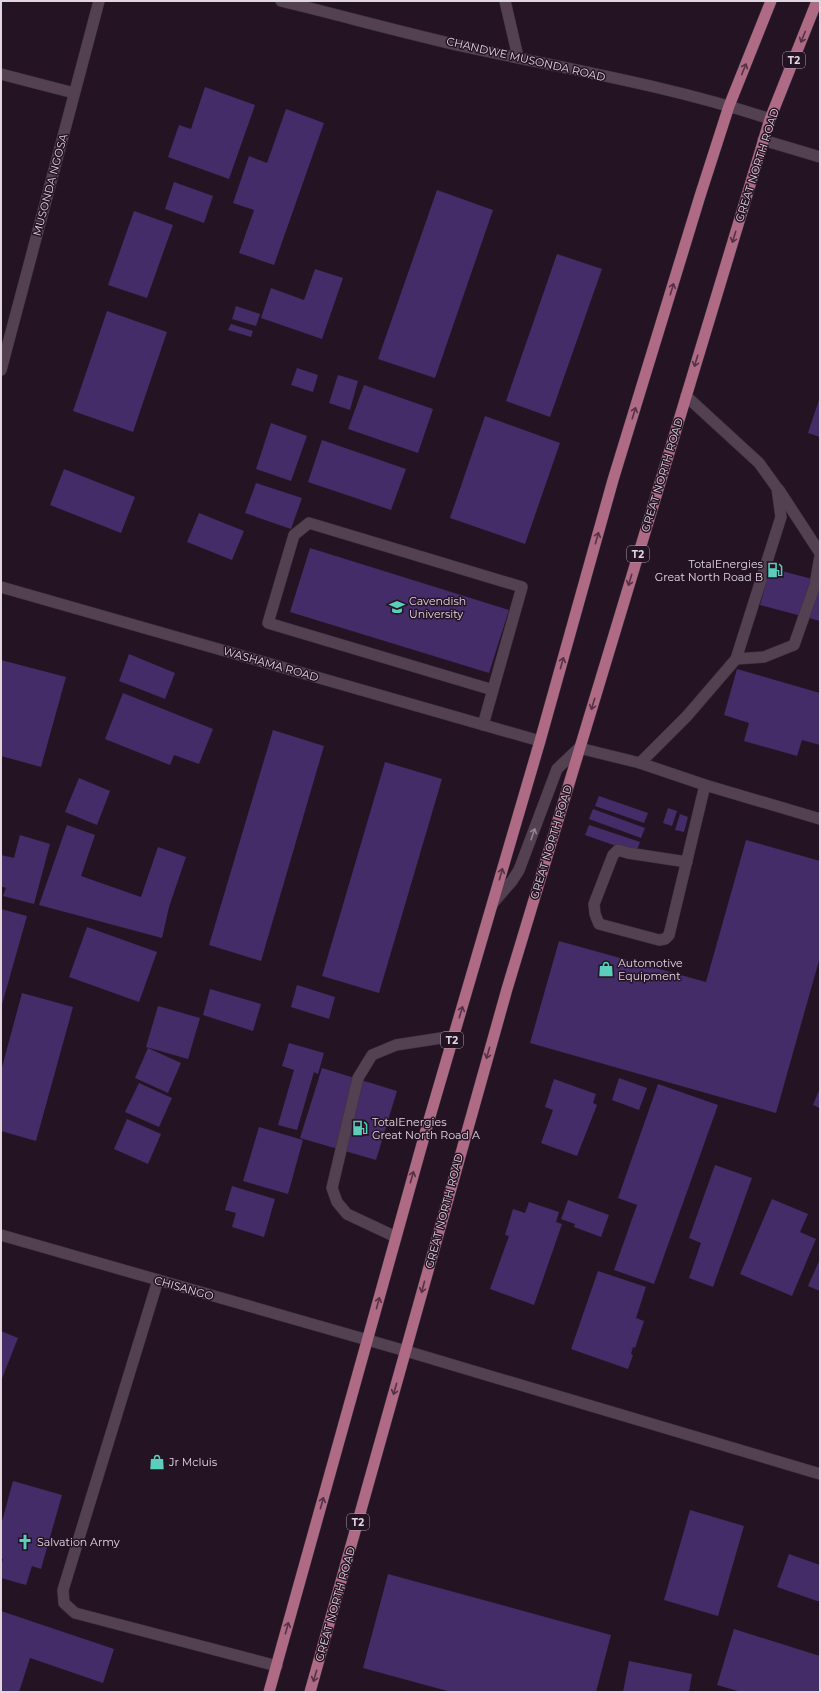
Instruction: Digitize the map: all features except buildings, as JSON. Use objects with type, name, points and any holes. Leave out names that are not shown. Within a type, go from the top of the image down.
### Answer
[{"type":"main road","name":"T2","points":[[269,1692],[396,1237],[540,741],[613,480],[729,106],[771,1]]},
{"type":"main road","name":"GREAT NORTH ROAD","points":[[310,1692],[507,989],[579,748],[763,140],[817,1]]},
{"type":"street","name":"MUSONDA NGOSA","points":[[1,370],[99,1]]},
{"type":"street","name":"CHANDWE MUSONDA ROAD","points":[[281,1],[466,47],[518,57],[729,106],[770,119]]},
{"type":"street","points":[[505,1],[518,57]]},
{"type":"street","points":[[1,74],[74,93]]},
{"type":"street","points":[[763,140],[820,157]]},
{"type":"street","points":[[686,396],[759,463],[820,553]]},
{"type":"street","points":[[640,763],[687,716],[736,659],[781,517],[777,488]]},
{"type":"street","points":[[483,725],[493,690],[522,587],[308,523],[294,535],[268,623],[493,690]]},
{"type":"street","points":[[736,659],[764,657],[794,645],[815,585],[820,556]]},
{"type":"street","name":"WASHAMA ROAD","points":[[1,587],[540,741]]},
{"type":"street","points":[[493,903],[520,870],[557,769],[579,748],[640,763],[705,785],[820,819]]},
{"type":"street","points":[[687,862],[628,854],[618,850],[613,855],[594,904],[594,914],[599,924],[659,940],[669,935],[687,862],[705,785]]},
{"type":"street","points":[[396,1237],[347,1214],[337,1202],[332,1188],[358,1078],[372,1055],[396,1045],[454,1036]]},
{"type":"street","name":"CHISANGO","points":[[1,1235],[406,1351],[820,1474]]},
{"type":"street","points":[[158,1280],[63,1590],[64,1603],[76,1613],[277,1666]]},
{"type":"place","name":"TotalEnergies Great North Road B","points":[[775,570]]},
{"type":"place","name":"Cavendish University","points":[[397,607]]},
{"type":"place","name":"Automotive Equipment","points":[[606,969]]},
{"type":"place","name":"TotalEnergies Great North Road A","points":[[360,1128]]},
{"type":"place","name":"Jr Mcluis","points":[[157,1462]]},
{"type":"place","name":"Salvation Army","points":[[25,1542]]}]
